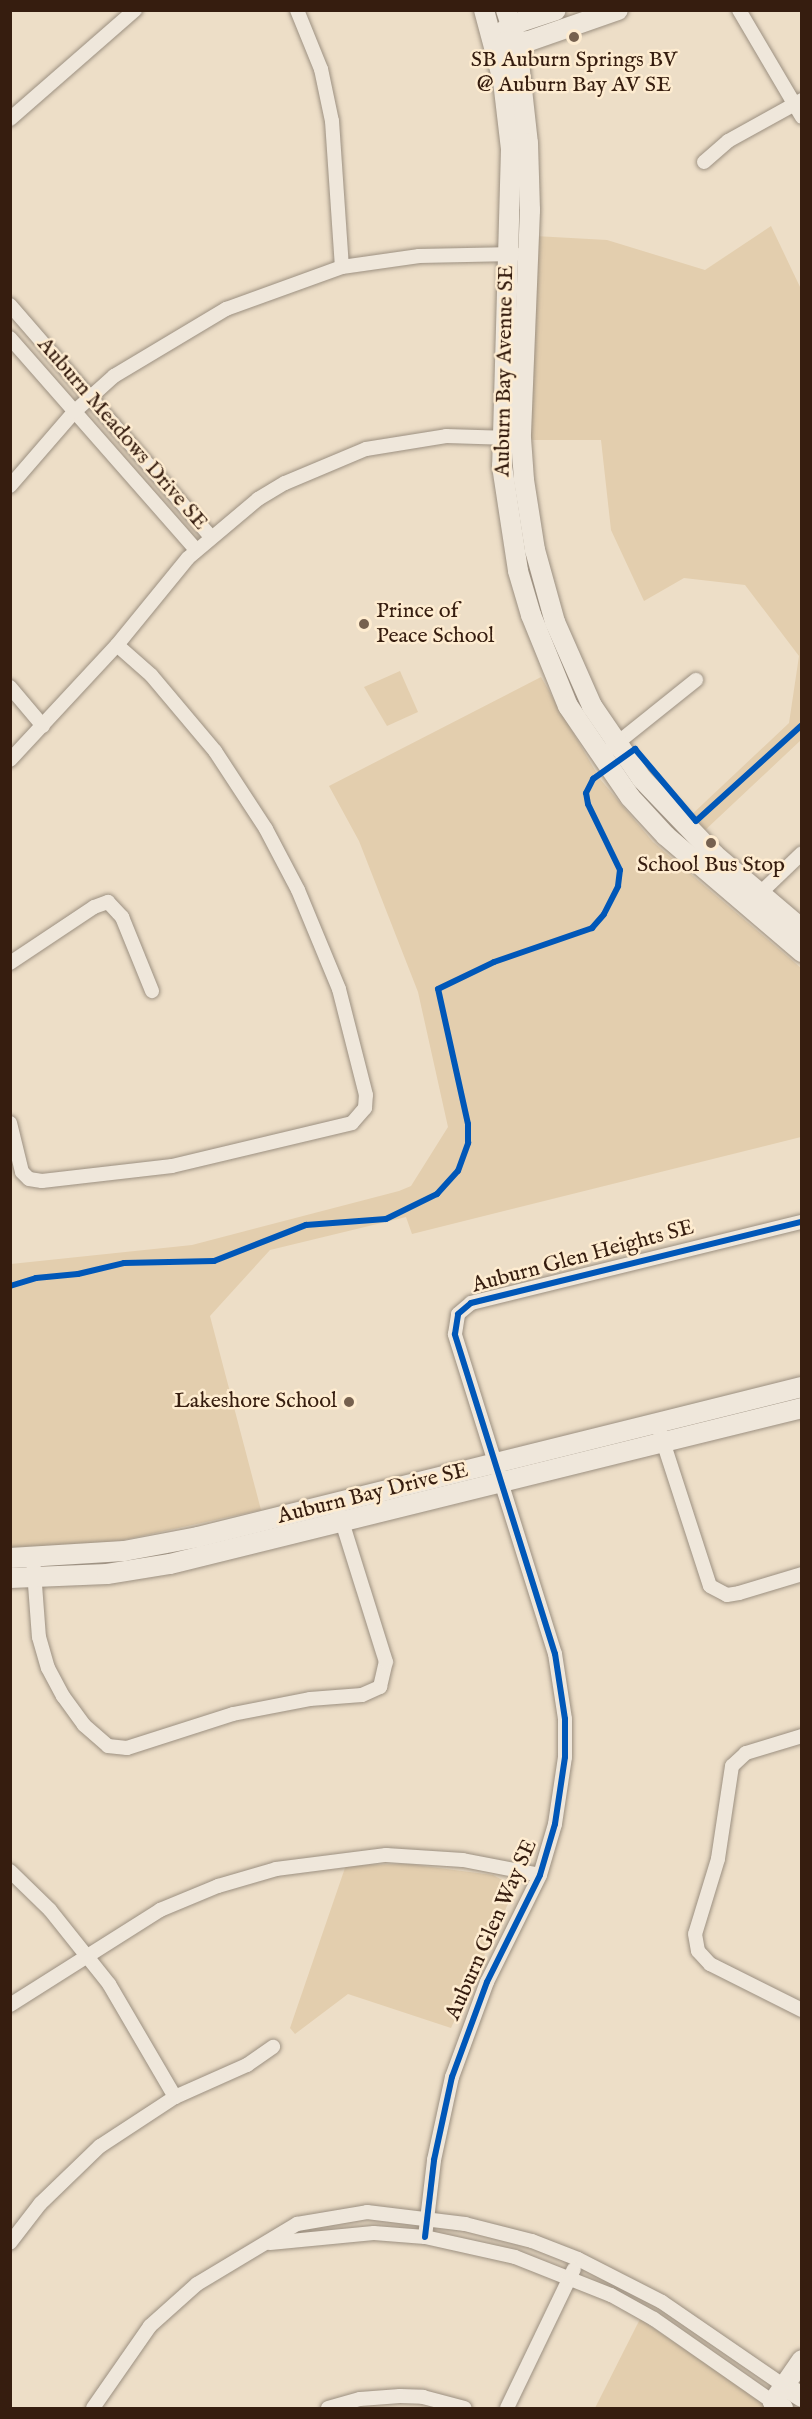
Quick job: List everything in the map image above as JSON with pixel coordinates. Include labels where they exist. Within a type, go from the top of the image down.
[{"type":"street","points":[[10,119],[135,10]]},
{"type":"street","points":[[297,10],[321,69],[332,121],[342,267]]},
{"type":"street","name":"Auburn Bay Avenue SE","points":[[484,10],[494,40],[511,149],[500,438],[504,495],[518,571],[531,615],[568,706],[600,757],[666,836],[754,899],[801,929]]},
{"type":"street","points":[[494,40],[511,26],[556,10]]},
{"type":"street","points":[[511,26],[618,10]]},
{"type":"street","points":[[704,162],[728,141],[799,107],[739,10]]},
{"type":"street","name":"Auburn Bay Avenue SE","points":[[511,26],[528,143],[521,438],[529,523],[543,581],[573,667],[616,744],[677,818],[801,952]]},
{"type":"street","points":[[10,486],[74,412],[91,397],[146,354],[226,309],[342,267],[419,256],[527,254]]},
{"type":"street","name":"Auburn Meadows Drive SE","points":[[10,305],[210,536]]},
{"type":"street","name":"Auburn Meadows Drive SE","points":[[10,338],[196,550]]},
{"type":"street","points":[[10,760],[117,645],[196,550],[233,516],[285,483],[366,449],[435,437],[521,438]]},
{"type":"street","points":[[10,1123],[23,1174],[42,1182],[172,1166],[352,1123],[365,1108],[366,1095],[339,989],[298,890],[266,829],[215,751],[151,675],[117,645]]},
{"type":"street","points":[[600,757],[696,680]]},
{"type":"street","points":[[10,687],[43,726]]},
{"type":"street","points":[[754,899],[801,853]]},
{"type":"street","points":[[10,963],[94,906],[108,902],[122,917],[152,992]]},
{"type":"street","name":"Auburn Glen Heights SE","points":[[496,1463],[454,1325],[464,1307],[633,1261],[801,1222]]},
{"type":"street","name":"Auburn Bay Drive SE","points":[[10,1558],[33,1558],[158,1546],[801,1387]]},
{"type":"street","name":"Auburn Bay Drive SE","points":[[10,1578],[34,1578],[170,1564],[801,1407]]},
{"type":"street","points":[[657,1424],[710,1586],[727,1595],[801,1574]]},
{"type":"street","name":"Auburn Glen Way SE","points":[[425,2237],[442,2118],[463,2043],[487,1982],[540,1875],[562,1786],[564,1719],[555,1654],[496,1463]]},
{"type":"street","points":[[33,1558],[41,1645],[63,1696],[101,1742],[115,1749],[128,1748],[233,1713],[310,1699],[362,1695],[380,1687],[386,1662],[337,1503]]},
{"type":"street","points":[[801,1736],[746,1753],[732,1766],[718,1859],[695,1934],[698,1951],[710,1964],[801,2010]]},
{"type":"street","points":[[10,2005],[160,1910],[218,1886],[312,1861],[422,1856],[540,1875]]},
{"type":"street","points":[[10,1871],[50,1910],[86,1955],[134,2023],[175,2097]]},
{"type":"street","points":[[11,2241],[53,2190],[100,2146],[175,2097],[237,2070],[273,2047]]},
{"type":"street","points":[[93,2409],[137,2342],[167,2307],[235,2259],[267,2243],[297,2223],[343,2214],[387,2213],[427,2218],[532,2241],[578,2259],[662,2302],[801,2397],[793,2409]]},
{"type":"street","points":[[267,2243],[374,2232],[425,2237],[515,2257],[571,2277],[654,2319],[778,2405],[784,2386],[801,2360]]},
{"type":"street","points":[[507,2409],[578,2259]]},
{"type":"street","points":[[328,2409],[360,2399],[400,2396],[423,2397],[465,2409]]},
{"type":"shaded area","points":[[771,226],[801,289],[801,740],[702,833],[687,819],[789,723],[799,656],[745,585],[684,578],[644,601],[611,530],[601,440],[529,440],[535,236],[607,240],[705,270]]},
{"type":"shaded area","points":[[400,671],[418,712],[387,726],[364,687]]},
{"type":"shaded area","points":[[541,677],[600,779],[653,842],[801,968],[801,1137],[412,1234],[406,1217],[270,1250],[210,1316],[261,1510],[105,1544],[11,1547],[11,1264],[192,1245],[399,1191],[411,1186],[448,1127],[418,992],[359,841],[329,786]]},
{"type":"shaded area","points":[[408,1864],[493,1875],[508,1883],[513,1893],[451,2028],[348,1994],[295,2034],[290,2028],[346,1865]]},
{"type":"shaded area","points":[[640,2319],[771,2408],[595,2408]]},
{"type":"cycle path","points":[[10,1286],[36,1278],[78,1274],[124,1263],[214,1261],[306,1225],[386,1219],[437,1194],[458,1171],[468,1143],[468,1124],[438,989],[494,962],[592,928],[604,914],[618,886],[620,870],[588,804],[586,793],[593,779],[635,749],[696,821],[802,725]]},
{"type":"cycle path","points":[[425,2237],[434,2160],[452,2077],[487,1982],[540,1875],[555,1824],[565,1757],[565,1719],[555,1654],[455,1334],[458,1314],[471,1303],[802,1222]]},
{"type":"place","name":"SB Auburn Springs BV @ Auburn Bay AV SE","points":[[574,37]]},
{"type":"place","name":"Prince of Peace School","points":[[364,624]]},
{"type":"place","name":"School Bus Stop","points":[[711,843]]},
{"type":"place","name":"Lakeshore School","points":[[349,1402]]}]
